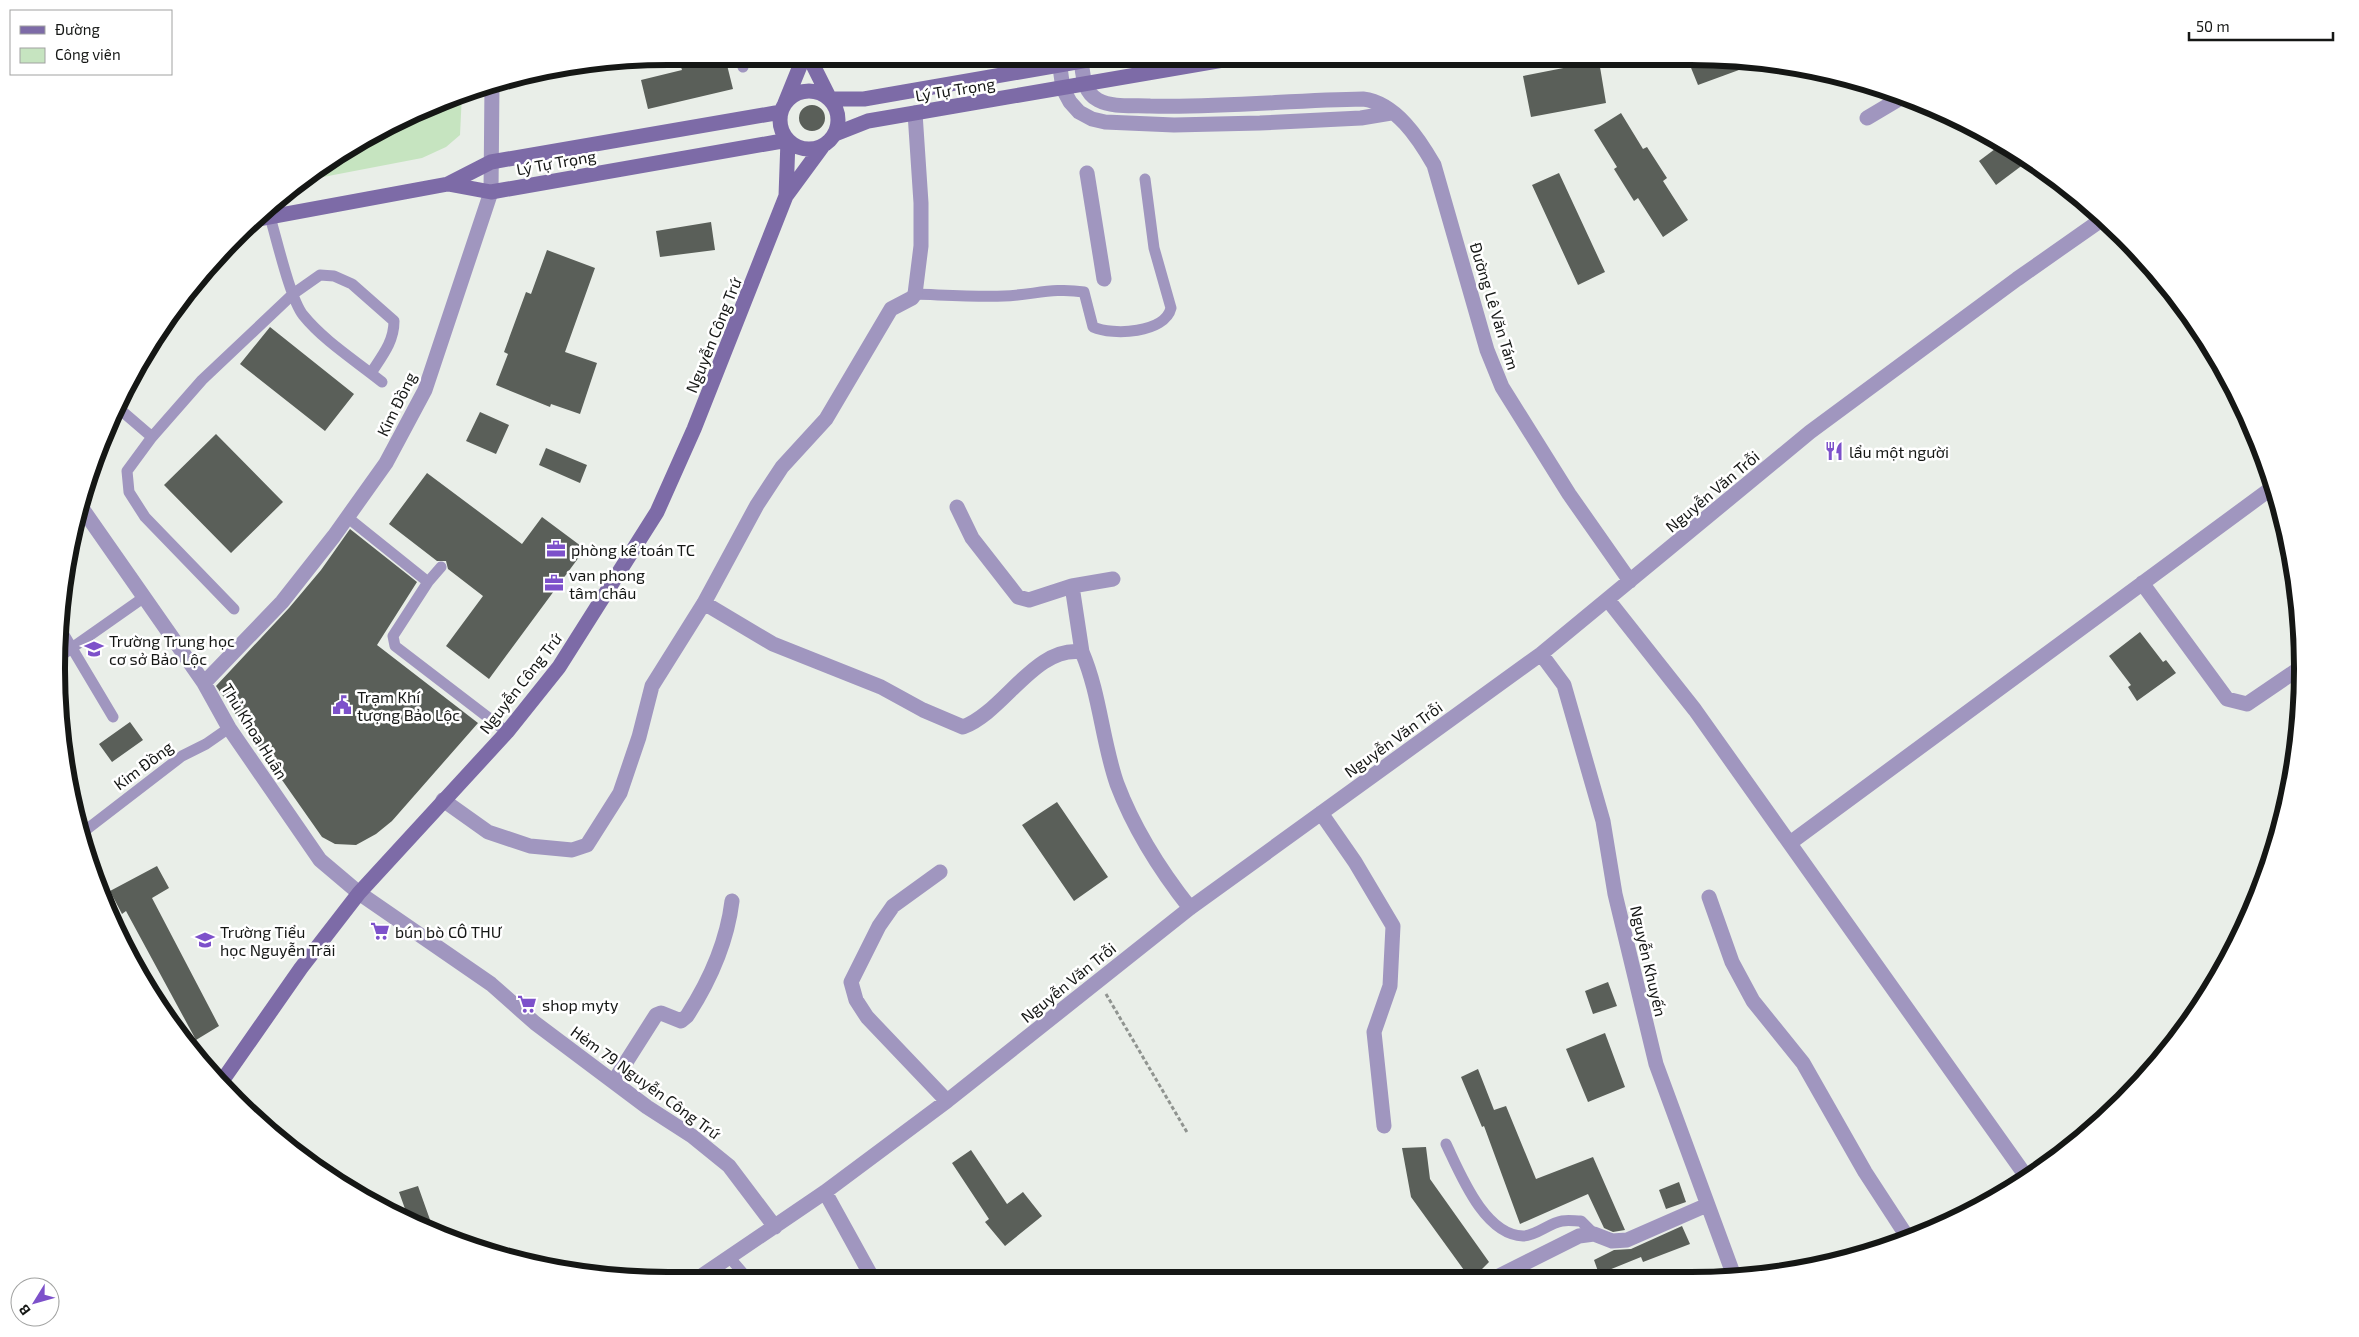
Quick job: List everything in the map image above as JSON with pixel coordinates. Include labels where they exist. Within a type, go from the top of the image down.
[{"type":"street","points":[[800,65],[783,108],[780,122],[788,140],[795,146],[804,149],[822,147],[836,134],[838,116],[813,65]]},
{"type":"street","name":"Lý Tự Trọng","points":[[830,99],[864,99],[1043,65]]},
{"type":"street","points":[[1059,65],[1063,89],[1080,112],[1092,119],[1105,122],[1174,125],[1260,123],[1361,118],[1391,113]]},
{"type":"street","points":[[1084,65],[1085,86]]},
{"type":"street","name":"Lý Tự Trọng","points":[[836,134],[868,121],[1085,86],[1197,65]]},
{"type":"street","name":"Đường Lê Văn Tám","points":[[1085,86],[1090,94],[1097,99],[1111,104],[1171,106],[1372,100],[1405,122],[1415,133],[1434,165],[1487,350],[1502,386],[1569,494],[1630,581]]},
{"type":"street","name":"Kim Đồng","points":[[204,683],[282,602],[347,517],[386,463],[425,390],[491,192],[492,92]]},
{"type":"street","points":[[783,108],[792,96],[802,92],[821,94],[830,99]]},
{"type":"street","points":[[1867,118],[1895,101]]},
{"type":"street","name":"Lý Tự Trọng","points":[[270,217],[448,184],[491,162],[783,108]]},
{"type":"street","points":[[444,800],[488,832],[530,846],[572,850],[587,845],[620,793],[639,737],[652,686],[704,603],[757,505],[782,467],[826,419],[891,309],[912,298],[915,294],[921,246],[922,203],[915,113]]},
{"type":"street","name":"Lý Tự Trọng","points":[[448,184],[491,192],[788,140]]},
{"type":"street","name":"Nguyễn Công Trứ","points":[[786,196],[788,140]]},
{"type":"street","name":"Nguyễn Công Trứ","points":[[225,1077],[301,968],[359,893],[507,732],[559,667],[657,512],[694,429],[786,196],[822,147]]},
{"type":"street","points":[[1087,173],[1104,278]]},
{"type":"street","name":"Nguyễn Văn Trỗi","points":[[708,1272],[825,1192],[947,1101],[1190,908],[1541,654],[1810,432],[2017,279],[2097,223]]},
{"type":"street","points":[[1790,844],[2267,491]]},
{"type":"street","points":[[957,507],[972,538],[1018,597],[1029,600],[1072,586],[1113,579]]},
{"type":"street","name":"Thủ Khoa Huân","points":[[86,514],[204,683],[229,728],[320,860],[359,893]]},
{"type":"street","points":[[2142,583],[2227,699],[2247,704],[2294,672]]},
{"type":"street","points":[[1072,586],[1082,652],[1089,668],[1099,718],[1117,783],[1146,843],[1165,876],[1190,908]]},
{"type":"street","points":[[1608,600],[1696,710],[2023,1172]]},
{"type":"street","points":[[704,603],[773,644],[881,687],[923,710],[963,727],[984,714],[1042,664],[1062,652],[1082,652]]},
{"type":"street","name":"Nguyễn Khuyến","points":[[1541,654],[1564,685],[1603,821],[1615,894],[1656,1064],[1732,1271]]},
{"type":"street","points":[[1321,813],[1355,862],[1393,926],[1390,986],[1374,1032],[1384,1126]]},
{"type":"street","points":[[940,872],[893,906],[879,926],[851,982],[856,1000],[867,1017],[947,1101]]},
{"type":"street","name":"Hẻm 79 Nguyễn Công Trứ","points":[[359,893],[491,984],[535,1023],[648,1107],[692,1136],[730,1166],[774,1227]]},
{"type":"street","points":[[1710,897],[1732,962],[1753,1001],[1803,1063],[1865,1172],[1904,1232]]},
{"type":"street","points":[[614,1081],[656,1015],[661,1014],[681,1021],[687,1016],[721,949],[729,924],[732,902]]},
{"type":"street","points":[[825,1192],[869,1272]]},
{"type":"street","points":[[1507,1272],[1579,1236],[1594,1234],[1612,1241],[1627,1240],[1707,1205]]},
{"type":"lane","points":[[915,294],[972,297],[1006,296],[1063,288],[1084,292],[1093,327],[1103,332],[1133,331],[1161,323],[1169,316],[1171,308],[1154,248],[1145,179]]},
{"type":"lane","points":[[270,217],[293,294],[302,314],[328,339],[382,382]]},
{"type":"lane","points":[[234,609],[145,517],[129,492],[127,471],[152,437],[202,380],[293,294],[320,275],[334,276],[352,284],[394,321],[394,332],[390,344],[371,373]]},
{"type":"lane","points":[[123,412],[152,437]]},
{"type":"lane","points":[[347,517],[428,582]]},
{"type":"lane","points":[[441,566],[428,582],[393,636],[393,642],[395,646],[507,732]]},
{"type":"lane","points":[[65,652],[143,598]]},
{"type":"lane","points":[[66,636],[113,717]]},
{"type":"lane","name":"Kim Đồng","points":[[87,829],[182,756],[206,744],[229,728]]},
{"type":"lane","points":[[1446,1144],[1466,1188],[1490,1219],[1507,1232],[1524,1236],[1562,1221],[1581,1221],[1594,1234]]},
{"type":"lane","points":[[730,1258],[742,1272]]},
{"type":"path","points":[[1098,980],[1188,1134]]},
{"type":"green space","points":[[462,102],[460,135],[446,147],[422,158],[318,178],[367,146],[402,127]]},
{"type":"building","points":[[680,65],[727,65],[733,89],[648,109],[641,80],[682,70]]},
{"type":"building","points":[[1579,65],[1600,65],[1606,103],[1531,117],[1523,76]]},
{"type":"building","points":[[1690,65],[1745,68],[1698,85]]},
{"type":"building","points":[[812,105],[821,109],[825,118],[821,127],[812,131],[803,127],[799,118],[803,109]]},
{"type":"building","points":[[1621,113],[1643,149],[1647,147],[1667,178],[1663,181],[1688,220],[1663,237],[1638,198],[1634,201],[1614,169],[1617,167],[1594,130]]},
{"type":"building","points":[[1996,148],[2023,165],[1996,185],[1979,161]]},
{"type":"building","points":[[1559,173],[1605,272],[1578,285],[1532,185]]},
{"type":"building","points":[[711,222],[715,250],[660,257],[656,231]]},
{"type":"building","points":[[547,250],[595,268],[565,352],[597,363],[580,414],[551,404],[550,407],[496,385],[508,354],[504,352],[526,292],[531,294]]},
{"type":"building","points":[[270,327],[354,394],[325,431],[240,364]]},
{"type":"building","points":[[480,412],[509,425],[496,454],[466,441]]},
{"type":"building","points":[[216,434],[283,502],[231,553],[164,485]]},
{"type":"building","points":[[546,448],[587,465],[580,483],[539,465]]},
{"type":"building","points":[[427,473],[522,544],[542,517],[585,549],[489,679],[446,646],[483,596],[448,569],[446,561],[437,561],[389,524]]},
{"type":"building","name":"Trạm Khí tượng Bảo Lộc","points":[[350,529],[417,582],[377,645],[478,723],[392,821],[376,834],[356,845],[335,844],[322,837],[216,686],[289,608],[321,570]]},
{"type":"building","points":[[2140,632],[2163,662],[2166,660],[2176,673],[2137,701],[2128,687],[2131,685],[2109,656]]},
{"type":"building","points":[[130,722],[143,740],[112,762],[99,744]]},
{"type":"building","points":[[1057,802],[1108,877],[1074,901],[1022,825]]},
{"type":"building","points":[[157,866],[169,888],[152,898],[219,1026],[196,1040],[126,911],[122,914],[110,891]]},
{"type":"building","points":[[1608,982],[1617,1006],[1593,1014],[1585,991]]},
{"type":"building","points":[[1605,1033],[1625,1087],[1588,1102],[1566,1049]]},
{"type":"building","points":[[1478,1069],[1494,1110],[1506,1106],[1536,1179],[1593,1157],[1625,1230],[1613,1232],[1604,1228],[1588,1194],[1520,1224],[1484,1126],[1482,1127],[1461,1077]]},
{"type":"building","points":[[1426,1147],[1430,1179],[1489,1262],[1479,1272],[1465,1272],[1411,1197],[1402,1148]]},
{"type":"building","points":[[971,1150],[1007,1204],[1023,1192],[1042,1216],[1005,1246],[985,1222],[989,1219],[952,1163]]},
{"type":"building","points":[[1679,1182],[1686,1202],[1666,1209],[1659,1190]]},
{"type":"building","points":[[418,1186],[431,1223],[406,1212],[399,1192]]},
{"type":"building","points":[[1682,1226],[1690,1244],[1643,1262],[1641,1257],[1604,1272],[1598,1272],[1594,1260],[1614,1250],[1631,1249]]},
{"type":"place","name":"lẩu một người","points":[[1834,451]]},
{"type":"place","name":"phòng kế toán TC","points":[[556,549]]},
{"type":"place","name":"van phong tâm châu","points":[[554,583]]},
{"type":"place","name":"Trường Trung học cơ sở Bảo Lộc","points":[[94,649]]},
{"type":"place","name":"Trạm Khí tượng Bảo Lộc","points":[[342,705]]},
{"type":"place","name":"bún bò CÔ THƯ","points":[[380,931]]},
{"type":"place","name":"Trường Tiểu học Nguyễn Trãi","points":[[205,940]]},
{"type":"place","name":"shop myty","points":[[527,1004]]}]
